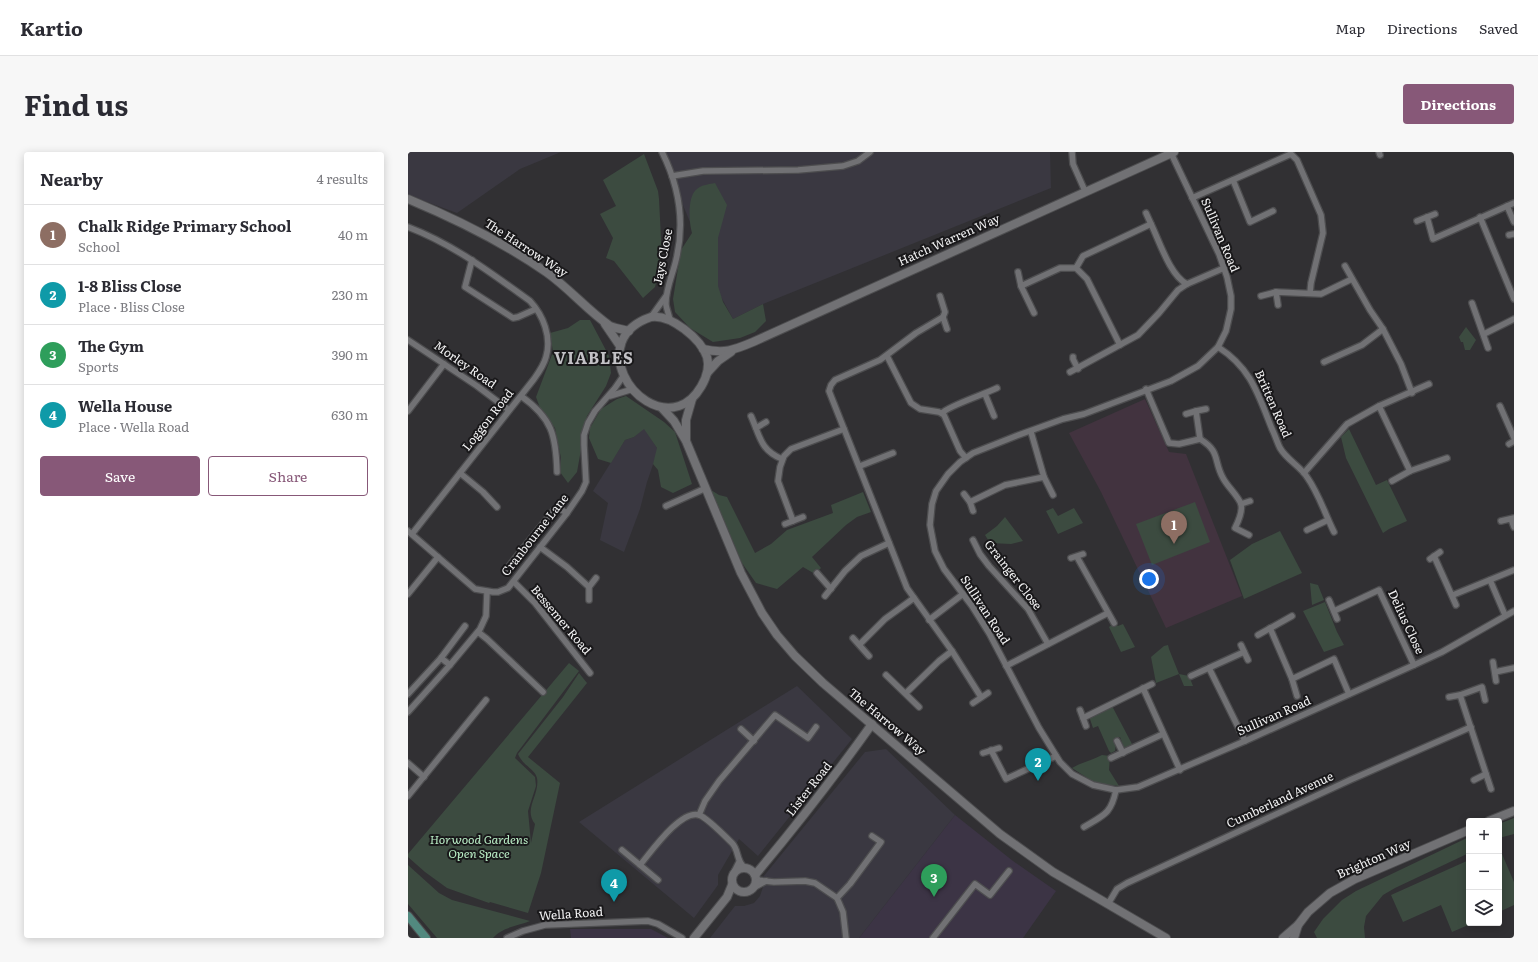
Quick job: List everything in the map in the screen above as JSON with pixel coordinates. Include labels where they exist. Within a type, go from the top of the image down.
[{"type":"main road","points":[[408,916],[426,938]]},
{"type":"street","name":"Jays Close","points":[[662,152],[672,176],[679,209],[680,231],[676,261],[667,294],[666,305],[670,320]]},
{"type":"street","points":[[672,176],[703,171],[798,170],[843,166],[858,161],[870,152]]},
{"type":"street","points":[[1072,152],[1074,164],[1085,192]]},
{"type":"street","name":"Hatch Warren Way","points":[[706,374],[718,361],[734,350],[1172,153]]},
{"type":"street","name":"Sullivan Road","points":[[1172,153],[1224,268],[1231,296],[1231,309],[1226,331],[1218,347],[1202,363],[1171,381],[1146,389],[1084,414],[1063,419],[1031,432],[983,448],[954,466],[938,487],[932,504],[930,524],[934,551],[944,569],[989,633],[1056,756],[1065,768],[1081,780],[1092,785],[1116,790],[1138,787],[1180,770],[1442,652],[1514,611]]},
{"type":"street","points":[[1192,198],[1293,153],[1321,214],[1323,233],[1310,293]]},
{"type":"street","points":[[1233,180],[1250,222],[1273,211]]},
{"type":"street","name":"The Harrow Way","points":[[408,199],[478,230],[512,250],[557,281],[602,320],[616,328],[629,330]]},
{"type":"street","points":[[1427,217],[1433,239],[1514,203]]},
{"type":"street","points":[[1507,206],[1514,222]]},
{"type":"street","points":[[1146,213],[1174,274],[1187,284]]},
{"type":"street","points":[[1417,221],[1435,214]]},
{"type":"street","points":[[1480,217],[1514,299]]},
{"type":"street","points":[[1076,268],[1083,256],[1151,224]]},
{"type":"street","name":"Loggon Road","points":[[408,226],[456,250],[530,301],[544,322],[548,343],[547,356],[542,367],[460,473],[410,533]]},
{"type":"street","points":[[472,260],[465,287],[513,318],[536,309]]},
{"type":"street","points":[[1345,266],[1370,310],[1383,329],[1401,364],[1412,393]]},
{"type":"street","points":[[1022,286],[1060,268],[1076,268],[1087,279],[1120,345]]},
{"type":"street","points":[[1070,372],[1138,335],[1148,326],[1178,290],[1187,284],[1224,268]]},
{"type":"street","points":[[1018,272],[1022,286],[1034,313]]},
{"type":"street","points":[[1261,296],[1276,292],[1321,294],[1352,279]]},
{"type":"street","points":[[1276,292],[1278,305]]},
{"type":"street","name":"Jays Close","points":[[651,317],[661,305],[667,294]]},
{"type":"street","points":[[940,296],[945,312],[943,317],[947,329]]},
{"type":"street","points":[[1472,303],[1488,348]]},
{"type":"street","points":[[651,317],[662,317],[670,320],[686,331],[703,348],[708,359],[706,374],[700,389],[686,404],[678,407],[662,408],[649,402],[632,389],[620,364],[620,346],[629,330],[651,317]]},
{"type":"street","points":[[943,317],[916,333],[888,356],[835,380],[830,391],[908,588],[952,651],[981,697]]},
{"type":"street","points":[[1484,334],[1514,319]]},
{"type":"street","name":"The Harrow Way","points":[[602,320],[620,346]]},
{"type":"street","points":[[1324,362],[1362,345],[1383,329]]},
{"type":"street","name":"Morley Road","points":[[408,340],[509,410]]},
{"type":"street","name":"Britten Road","points":[[1218,347],[1232,356],[1246,370],[1259,396],[1281,449],[1287,458],[1304,473],[1318,495],[1334,532]]},
{"type":"street","name":"Hatch Warren Way","points":[[703,348],[717,352],[734,350]]},
{"type":"street","points":[[888,356],[911,403],[920,409],[942,414],[946,418],[960,451],[966,458]]},
{"type":"street","points":[[1073,357],[1078,369]]},
{"type":"street","points":[[408,410],[444,364]]},
{"type":"street","name":"Cranbourne Lane","points":[[487,592],[498,592],[508,588],[514,582],[579,496],[586,482],[584,435],[588,423],[595,411],[624,375]]},
{"type":"street","points":[[1304,473],[1348,424],[1379,406],[1412,393],[1429,384]]},
{"type":"street","points":[[942,414],[951,408],[997,388]]},
{"type":"street","points":[[606,398],[616,393],[632,389]]},
{"type":"street","points":[[1146,389],[1169,443],[1179,444],[1200,439],[1209,445],[1216,455],[1222,477],[1241,504],[1240,517],[1235,528],[1249,535]]},
{"type":"street","points":[[985,394],[994,416]]},
{"type":"street","points":[[520,396],[535,407],[548,423],[557,449],[557,472]]},
{"type":"street","name":"The Harrow Way","points":[[686,441],[686,420],[692,399]]},
{"type":"street","points":[[1379,406],[1410,471]]},
{"type":"street","points":[[1500,406],[1512,441]]},
{"type":"street","name":"The Harrow Way","points":[[662,408],[674,421],[686,441],[741,573],[768,622],[787,648],[808,669],[970,809],[1019,849],[1053,872],[1166,938]]},
{"type":"street","points":[[1186,414],[1206,409]]},
{"type":"street","points":[[1196,411],[1200,439]]},
{"type":"street","points":[[751,416],[761,443],[773,455],[782,459]]},
{"type":"street","points":[[756,428],[766,422]]},
{"type":"street","points":[[793,521],[778,481],[782,459],[791,449],[844,429]]},
{"type":"street","points":[[1031,432],[1044,477],[1053,495]]},
{"type":"street","points":[[860,466],[894,453]]},
{"type":"street","points":[[1392,481],[1410,471],[1447,458]]},
{"type":"street","points":[[460,473],[484,492],[497,507]]},
{"type":"street","points":[[970,502],[1005,485],[1044,477]]},
{"type":"street","points":[[666,506],[706,488]]},
{"type":"street","points":[[964,494],[970,502],[973,511]]},
{"type":"street","points":[[1241,504],[1250,501]]},
{"type":"street","points":[[506,570],[554,510],[560,509],[567,513]]},
{"type":"street","points":[[785,524],[803,517]]},
{"type":"street","points":[[1501,521],[1512,518],[1514,527]]},
{"type":"street","points":[[1307,530],[1328,520]]},
{"type":"street","points":[[408,712],[478,632],[486,616],[487,592],[475,590],[471,587],[410,533]]},
{"type":"street","name":"Grainger Close","points":[[973,540],[980,554],[989,566],[1028,609],[1048,644]]},
{"type":"street","points":[[825,596],[845,571],[861,556],[889,543]]},
{"type":"street","points":[[540,547],[567,567],[589,587]]},
{"type":"street","points":[[1440,552],[1432,558],[1453,595],[1456,605]]},
{"type":"street","points":[[1077,556],[1114,623]]},
{"type":"street","points":[[408,594],[438,557]]},
{"type":"street","points":[[1453,595],[1514,570]]},
{"type":"street","points":[[817,573],[831,589]]},
{"type":"street","points":[[589,600],[589,587],[596,578]]},
{"type":"street","points":[[1490,580],[1505,615]]},
{"type":"street","name":"Bessemer Road","points":[[514,582],[535,603],[590,673]]},
{"type":"street","name":"Delius Close","points":[[1334,611],[1379,590],[1414,665]]},
{"type":"street","points":[[929,620],[963,594]]},
{"type":"street","points":[[860,644],[885,619],[914,598]]},
{"type":"street","points":[[1329,600],[1337,619]]},
{"type":"street","points":[[1006,666],[1108,613]]},
{"type":"street","points":[[1258,635],[1292,616]]},
{"type":"street","points":[[408,694],[441,658],[465,626]]},
{"type":"street","points":[[1270,628],[1292,679],[1297,696]]},
{"type":"street","points":[[478,632],[544,692]]},
{"type":"street","points":[[853,638],[870,656]]},
{"type":"street","points":[[1240,645],[1248,660]]},
{"type":"street","points":[[906,694],[939,661],[952,651]]},
{"type":"street","points":[[1190,676],[1244,652]]},
{"type":"street","points":[[1330,653],[1349,694]]},
{"type":"street","points":[[441,658],[450,665]]},
{"type":"street","points":[[1292,679],[1334,659]]},
{"type":"street","points":[[1493,662],[1496,681]]},
{"type":"street","points":[[1209,668],[1245,741]]},
{"type":"street","points":[[1495,672],[1514,668]]},
{"type":"street","points":[[886,675],[919,707]]},
{"type":"street","points":[[1083,718],[1152,684]]},
{"type":"street","points":[[1449,697],[1460,695],[1482,687],[1485,700]]},
{"type":"street","points":[[1143,688],[1180,770]]},
{"type":"street","points":[[973,703],[988,693]]},
{"type":"street","points":[[1460,695],[1491,789]]},
{"type":"street","points":[[408,796],[486,700]]},
{"type":"street","points":[[1080,710],[1086,726]]},
{"type":"street","points":[[699,815],[705,801],[719,781],[775,715],[808,738],[816,727]]},
{"type":"street","name":"Lister Road","points":[[749,871],[763,866],[830,783],[872,724]]},
{"type":"street","name":"Cumberland Avenue","points":[[1108,904],[1117,889],[1126,883],[1356,777],[1471,727]]},
{"type":"street","points":[[740,729],[754,741]]},
{"type":"street","points":[[1111,758],[1163,734]]},
{"type":"street","points":[[1117,741],[1123,753]]},
{"type":"street","points":[[983,753],[999,748]]},
{"type":"street","points":[[991,750],[1006,779],[1056,756]]},
{"type":"street","points":[[408,763],[424,777]]},
{"type":"street","points":[[1474,780],[1486,774]]},
{"type":"street","points":[[1084,827],[1109,811],[1116,790]]},
{"type":"street","points":[[1496,818],[1514,810]]},
{"type":"street","points":[[640,865],[680,820],[691,814],[699,815],[733,844],[749,871],[753,888]]},
{"type":"street","name":"Brighton Way","points":[[1283,938],[1298,925],[1315,905],[1340,887],[1466,831]]},
{"type":"street","points":[[837,898],[850,884],[881,842],[872,836]]},
{"type":"street","points":[[622,850],[658,880]]},
{"type":"street","points":[[694,938],[727,897],[732,885],[732,877],[735,870],[749,871],[766,881]]},
{"type":"street","points":[[933,938],[975,884],[990,896],[1009,871]]},
{"type":"street","points":[[727,897],[741,892],[747,892],[766,881],[805,881],[815,884],[837,898],[844,912],[846,938]]},
{"type":"street","points":[[732,885],[741,892]]},
{"type":"street","name":"Wella Road","points":[[507,938],[523,931],[545,926],[648,921],[658,924],[682,938]]},
{"type":"street","name":"Brighton Way","points":[[1294,938],[1298,925]]},
{"type":"shaded area","points":[[408,152],[561,152],[520,169],[457,213],[408,195]]},
{"type":"shaded area","points":[[661,152],[1050,152],[1051,188],[763,304],[733,319],[721,297]]},
{"type":"shaded area","points":[[1145,399],[1169,452],[1186,454],[1242,596],[1166,628],[1101,492],[1069,433]]},
{"type":"shaded area","points":[[644,428],[657,448],[657,453],[640,509],[624,552],[600,540],[608,503],[593,491],[625,440],[634,437]]},
{"type":"shaded area","points":[[797,686],[852,739],[758,856],[739,839],[718,875],[718,885],[694,918],[579,822]]},
{"type":"shaded area","points":[[886,749],[955,815],[859,938],[710,938],[735,906],[744,906],[754,903],[760,896],[763,887],[763,877],[865,752]]},
{"type":"shaded area","points":[[955,815],[1013,861],[1056,891],[1023,938],[859,938]]},
{"type":"shaded area","points":[[570,929],[651,929],[668,938],[571,938]]},
{"type":"green space","points":[[644,154],[658,191],[662,258],[655,287],[643,298],[614,261],[606,258],[613,238],[600,214],[616,206],[603,180]]},
{"type":"green space","points":[[715,183],[727,205],[718,238],[718,286],[723,302],[733,319],[763,304],[766,321],[755,332],[740,338],[713,342],[690,328],[675,312],[673,299],[681,250],[692,233],[690,223],[690,203],[692,197],[694,192],[699,188]]},
{"type":"green space","points":[[580,320],[590,320],[609,356],[611,373],[606,386],[587,416],[577,472],[568,483],[560,472],[561,458],[555,428],[540,408],[536,397],[553,352],[550,333],[568,328]]},
{"type":"green space","points":[[1466,327],[1476,340],[1470,350],[1465,350],[1463,342],[1461,342],[1459,337]]},
{"type":"green space","points":[[626,396],[664,422],[675,432],[692,484],[673,493],[661,487],[658,470],[653,464],[657,448],[644,429],[634,437],[625,440],[611,463],[598,459],[589,438],[590,428],[601,409],[617,399]]},
{"type":"green space","points":[[1349,429],[1376,485],[1387,480],[1407,521],[1383,533],[1346,458],[1341,437]]},
{"type":"green space","points":[[711,490],[719,495],[727,497],[755,553],[771,544],[787,530],[833,513],[831,505],[863,492],[871,512],[857,517],[846,525],[812,557],[821,568],[815,574],[803,567],[777,589],[756,583],[742,563]]},
{"type":"green space","points":[[1195,502],[1210,542],[1152,565],[1136,524]]},
{"type":"green space","points":[[1053,508],[1058,516],[1074,508],[1083,523],[1058,534],[1046,511]]},
{"type":"green space","points":[[1005,517],[1023,541],[1011,544],[990,543],[985,535],[997,526]]},
{"type":"green space","points":[[1280,531],[1302,573],[1244,599],[1230,560],[1252,544]]},
{"type":"green space","points":[[1310,583],[1318,585],[1324,600],[1312,605]]},
{"type":"green space","points":[[1325,602],[1344,645],[1324,652],[1303,611]]},
{"type":"green space","points":[[1114,623],[1118,626],[1123,624],[1135,647],[1121,652],[1109,627]]},
{"type":"green space","points":[[1168,645],[1179,674],[1156,683],[1151,657],[1164,646]]},
{"type":"green space","name":"Horwood Gardens Open Space","points":[[569,663],[579,671],[517,753],[515,758],[535,777],[536,786],[528,811],[531,843],[535,824],[532,818],[531,807],[536,790],[537,778],[534,772],[523,762],[518,754],[563,697],[579,673],[587,683],[528,757],[560,783],[541,873],[528,913],[490,902],[489,903],[447,888],[425,872],[408,857],[408,854]]},
{"type":"green space","points":[[1179,674],[1189,676],[1193,686],[1184,686]]},
{"type":"green space","points":[[1112,706],[1132,744],[1124,748],[1120,737],[1114,739],[1116,744],[1115,751],[1111,753],[1098,726],[1093,728],[1090,719],[1091,715]]},
{"type":"green space","points":[[1102,755],[1110,756],[1109,770],[1119,786],[1095,783],[1072,768]]},
{"type":"green space","points":[[1514,818],[1514,834],[1502,837],[1502,823]]},
{"type":"green space","points":[[1466,838],[1466,854],[1383,895],[1366,916],[1364,927],[1365,938],[1317,938],[1314,932],[1323,919],[1342,900],[1356,891]]},
{"type":"green space","points":[[1502,854],[1514,882],[1514,905],[1502,911]]},
{"type":"green space","points":[[1466,861],[1466,926],[1452,932],[1441,905],[1403,922],[1391,895]]},
{"type":"green space","points":[[408,865],[439,893],[452,900],[530,921],[505,929],[493,938],[437,938],[408,904]]},
{"type":"place","name":"Chalk Ridge Primary School","points":[[1174,544]]},
{"type":"place","name":"1-8 Bliss Close","points":[[1038,781]]},
{"type":"place","name":"The Gym","points":[[934,897]]},
{"type":"place","name":"Wella House","points":[[614,902]]},
{"type":"district","name":"VIABLES","points":[[594,358]]}]
